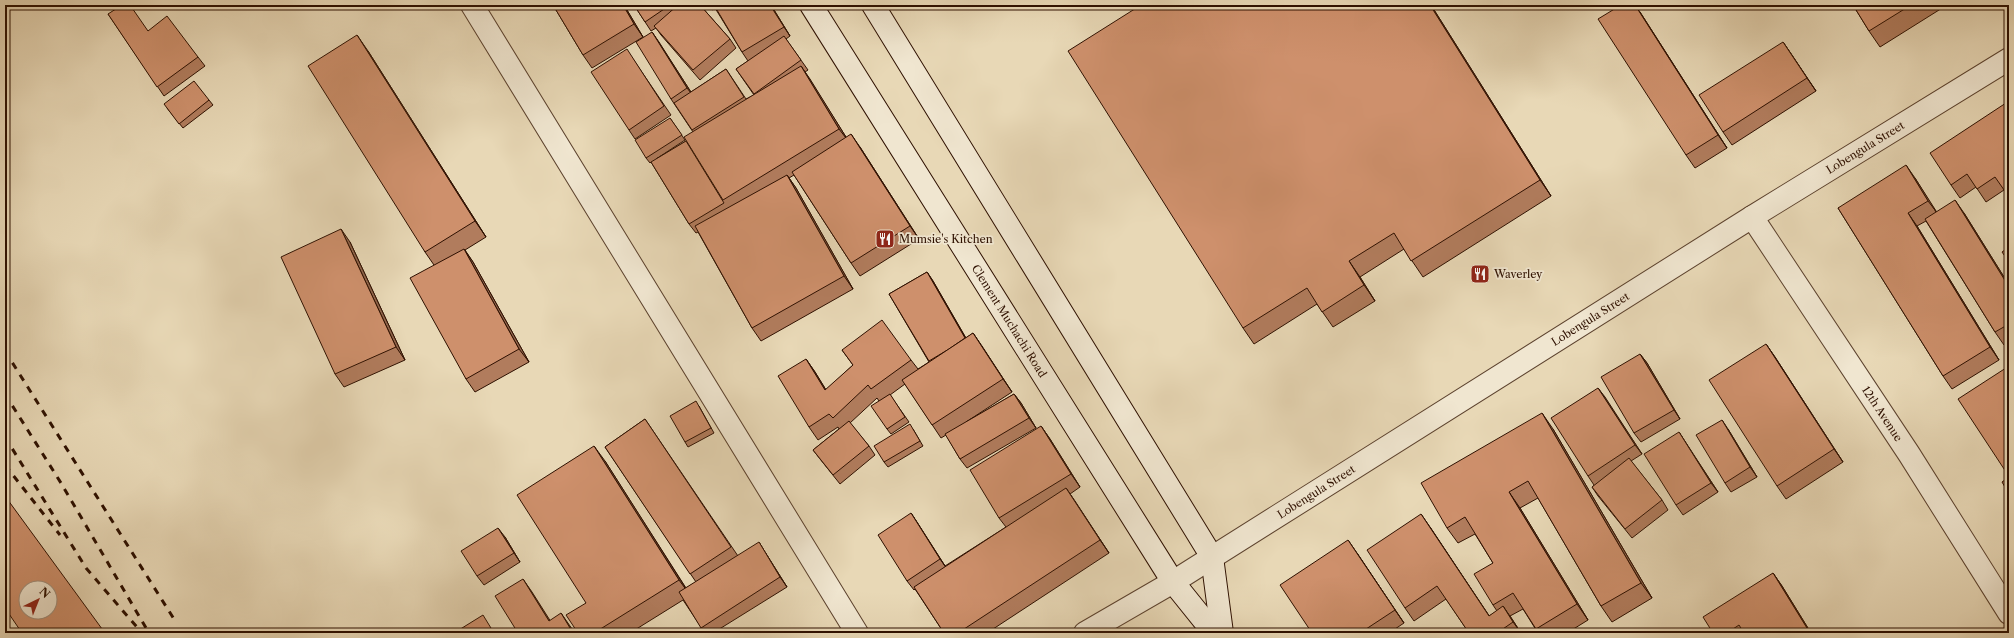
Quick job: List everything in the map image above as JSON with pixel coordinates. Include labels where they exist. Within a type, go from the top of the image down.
[{"type":"street","points":[[472,5],[858,633]]},
{"type":"street","name":"Clement Muchachi Road","points":[[811,5],[1173,582],[1214,633]]},
{"type":"street","points":[[873,5],[1212,557],[1222,633]]},
{"type":"street","name":"Lobengula Street","points":[[1085,633],[1173,582],[1752,217],[2009,59]]},
{"type":"street","name":"12th Avenue","points":[[1752,217],[1909,454],[2009,613]]},
{"type":"building","points":[[122,5],[130,5],[148,31],[167,16],[198,57],[157,87],[108,14]]},
{"type":"building","points":[[553,5],[623,5],[634,24],[583,55]]},
{"type":"building","points":[[634,5],[670,5],[645,22]]},
{"type":"building","points":[[678,5],[700,5],[730,39],[693,70],[654,26]]},
{"type":"building","points":[[714,5],[770,5],[784,27],[742,52]]},
{"type":"building","points":[[1141,5],[1430,5],[1540,180],[1411,261],[1394,233],[1349,261],[1364,285],[1322,312],[1307,288],[1243,328],[1068,51]]},
{"type":"building","points":[[1621,5],[1635,5],[1718,135],[1686,155],[1598,19]]},
{"type":"building","points":[[1853,5],[1911,5],[1869,31]]},
{"type":"building","points":[[652,32],[687,88],[671,99],[636,42]]},
{"type":"building","points":[[357,35],[475,221],[425,252],[308,66]]},
{"type":"building","points":[[784,36],[801,60],[754,94],[736,69]]},
{"type":"building","points":[[1783,42],[1807,78],[1723,132],[1699,95]]},
{"type":"building","points":[[627,49],[664,106],[629,130],[591,72]]},
{"type":"building","points":[[801,66],[839,129],[723,200],[684,137]]},
{"type":"building","points":[[726,69],[744,97],[692,130],[674,103]]},
{"type":"building","points":[[194,81],[209,100],[179,124],[164,104]]},
{"type":"building","points":[[2009,101],[2009,197],[1995,177],[1977,189],[1967,174],[1951,185],[1930,153]]},
{"type":"building","points":[[670,118],[682,135],[646,158],[635,140]]},
{"type":"building","points":[[851,134],[910,226],[851,263],[792,172]]},
{"type":"building","points":[[686,141],[724,203],[689,224],[651,162]]},
{"type":"building","points":[[1906,165],[1928,201],[1908,213],[1990,347],[1943,376],[1838,208]]},
{"type":"building","points":[[787,175],[844,276],[752,328],[695,226]]},
{"type":"building","points":[[1955,200],[2009,287],[2009,324],[1995,332],[1925,219]]},
{"type":"building","points":[[341,229],[396,347],[335,374],[281,257]]},
{"type":"building","points":[[2009,247],[2009,262],[2002,252]]},
{"type":"building","points":[[464,249],[519,349],[466,379],[410,278]]},
{"type":"building","points":[[927,272],[965,338],[929,361],[889,294]]},
{"type":"building","points":[[882,320],[911,360],[871,389],[868,385],[833,418],[829,414],[809,427],[778,376],[806,359],[825,390],[853,365],[842,350]]},
{"type":"building","points":[[973,333],[1003,379],[932,425],[902,380]]},
{"type":"building","points":[[1766,344],[1834,449],[1777,486],[1709,380]]},
{"type":"building","points":[[1640,354],[1674,410],[1634,433],[1601,377]]},
{"type":"building","points":[[2009,366],[2009,474],[2008,475],[1958,399]]},
{"type":"building","points":[[1598,388],[1635,445],[1588,476],[1551,418]]},
{"type":"building","points":[[890,394],[905,417],[887,429],[871,406]]},
{"type":"building","points":[[1014,394],[1029,418],[960,459],[945,434]]},
{"type":"building","points":[[696,401],[711,428],[685,442],[670,416]]},
{"type":"building","points":[[1542,413],[1641,583],[1601,606],[1528,481],[1509,492],[1577,604],[1536,629],[1513,593],[1493,605],[1474,574],[1493,563],[1465,517],[1447,528],[1421,483]]},
{"type":"building","points":[[645,419],[731,547],[690,574],[605,447]]},
{"type":"building","points":[[1722,420],[1750,467],[1725,483],[1696,435]]},
{"type":"building","points":[[849,421],[869,446],[833,475],[813,450]]},
{"type":"building","points":[[910,424],[920,441],[884,462],[874,446]]},
{"type":"building","points":[[1041,426],[1071,474],[999,518],[970,470]]},
{"type":"building","points":[[1679,432],[1711,483],[1676,505],[1644,454]]},
{"type":"building","points":[[594,446],[679,580],[594,633],[578,633],[566,615],[586,603],[517,495]]},
{"type":"building","points":[[1629,458],[1662,500],[1625,529],[1592,487]]},
{"type":"building","points":[[2009,477],[2009,494],[2002,482]]},
{"type":"building","points":[[1066,488],[1100,540],[958,633],[944,633],[914,587]]},
{"type":"building","points":[[5,496],[105,633],[22,633],[5,608]]},
{"type":"building","points":[[911,513],[940,559],[907,581],[878,535]]},
{"type":"building","points":[[1421,514],[1489,616],[1503,606],[1513,622],[1497,633],[1469,633],[1437,586],[1405,608],[1367,550]]},
{"type":"building","points":[[498,528],[514,553],[477,576],[461,551]]},
{"type":"building","points":[[1348,540],[1395,610],[1360,633],[1312,633],[1280,585]]},
{"type":"building","points":[[759,542],[780,577],[701,628],[679,592]]},
{"type":"building","points":[[1773,573],[1810,633],[1744,633],[1739,625],[1727,633],[1713,633],[1703,617]]},
{"type":"building","points":[[523,579],[549,621],[561,613],[573,633],[518,633],[495,596]]},
{"type":"building","points":[[483,615],[494,633],[454,633]]},
{"type":"railway","points":[[5,351],[174,619]]},
{"type":"railway","points":[[5,394],[61,483],[149,633]]},
{"type":"railway","points":[[5,437],[86,568],[142,633]]},
{"type":"railway","points":[[5,465],[60,535]]},
{"type":"place","name":"Mumsie's Kitchen","points":[[885,239]]},
{"type":"place","name":"Waverley","points":[[1480,274]]}]
